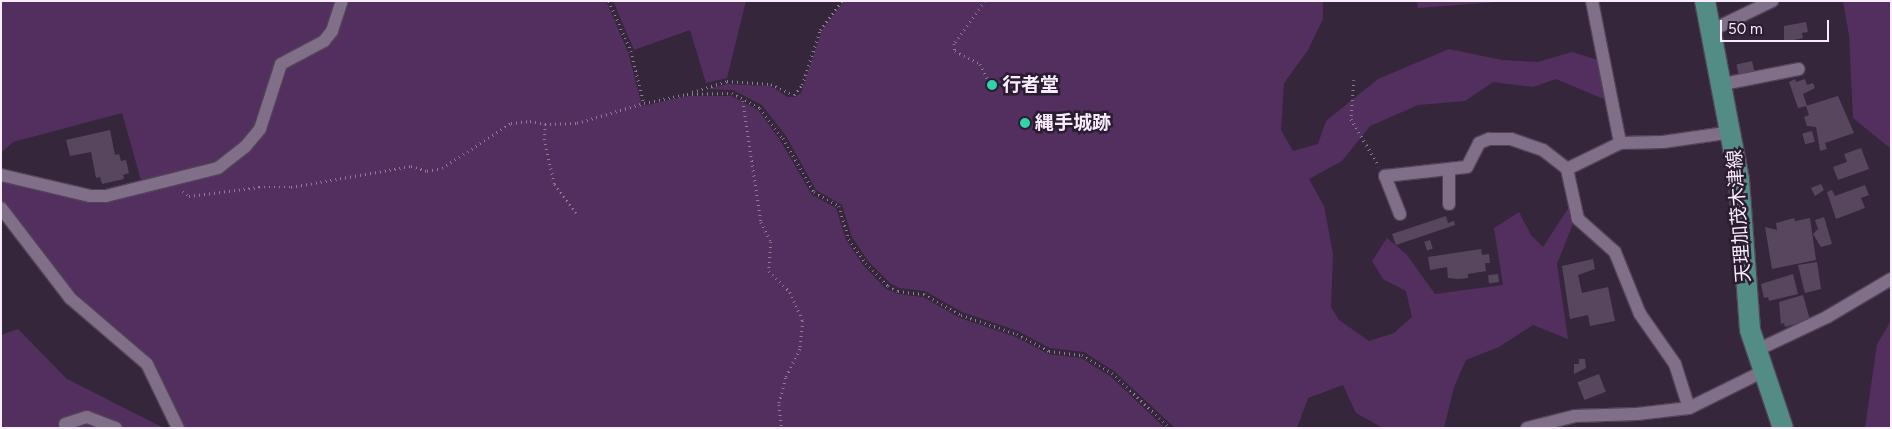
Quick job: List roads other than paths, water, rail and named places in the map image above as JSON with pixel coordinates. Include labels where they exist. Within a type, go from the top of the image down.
[{"type":"main road","name":"天理加茂木津線","points":[[1705,1],[1732,132],[1743,224],[1746,309],[1755,351],[1783,428]]},
{"type":"street","points":[[1,175],[90,196],[123,193],[172,182],[218,168],[253,139],[266,119],[277,70],[289,57],[324,41],[332,31],[342,1]]},
{"type":"street","points":[[1592,1],[1620,142]]},
{"type":"street","points":[[1712,30],[1772,1]]},
{"type":"street","points":[[1723,84],[1799,70]]},
{"type":"street","points":[[1567,169],[1620,142],[1663,142],[1732,132]]},
{"type":"street","points":[[1400,214],[1385,176],[1467,167],[1479,143],[1489,139],[1511,139],[1543,150],[1567,169],[1578,219],[1615,252],[1640,314],[1675,364],[1689,408]]},
{"type":"street","points":[[1449,170],[1450,204]]},
{"type":"street","points":[[1,208],[70,298],[147,364],[178,428]]},
{"type":"street","points":[[1755,351],[1827,317],[1891,279]]},
{"type":"street","points":[[1528,428],[1575,416],[1637,414],[1689,408],[1762,372]]},
{"type":"street","points":[[65,424],[87,417],[116,428]]},
{"type":"place","name":"行者堂","points":[[992,85]]},
{"type":"place","name":"縄手城跡","points":[[1025,123]]}]
